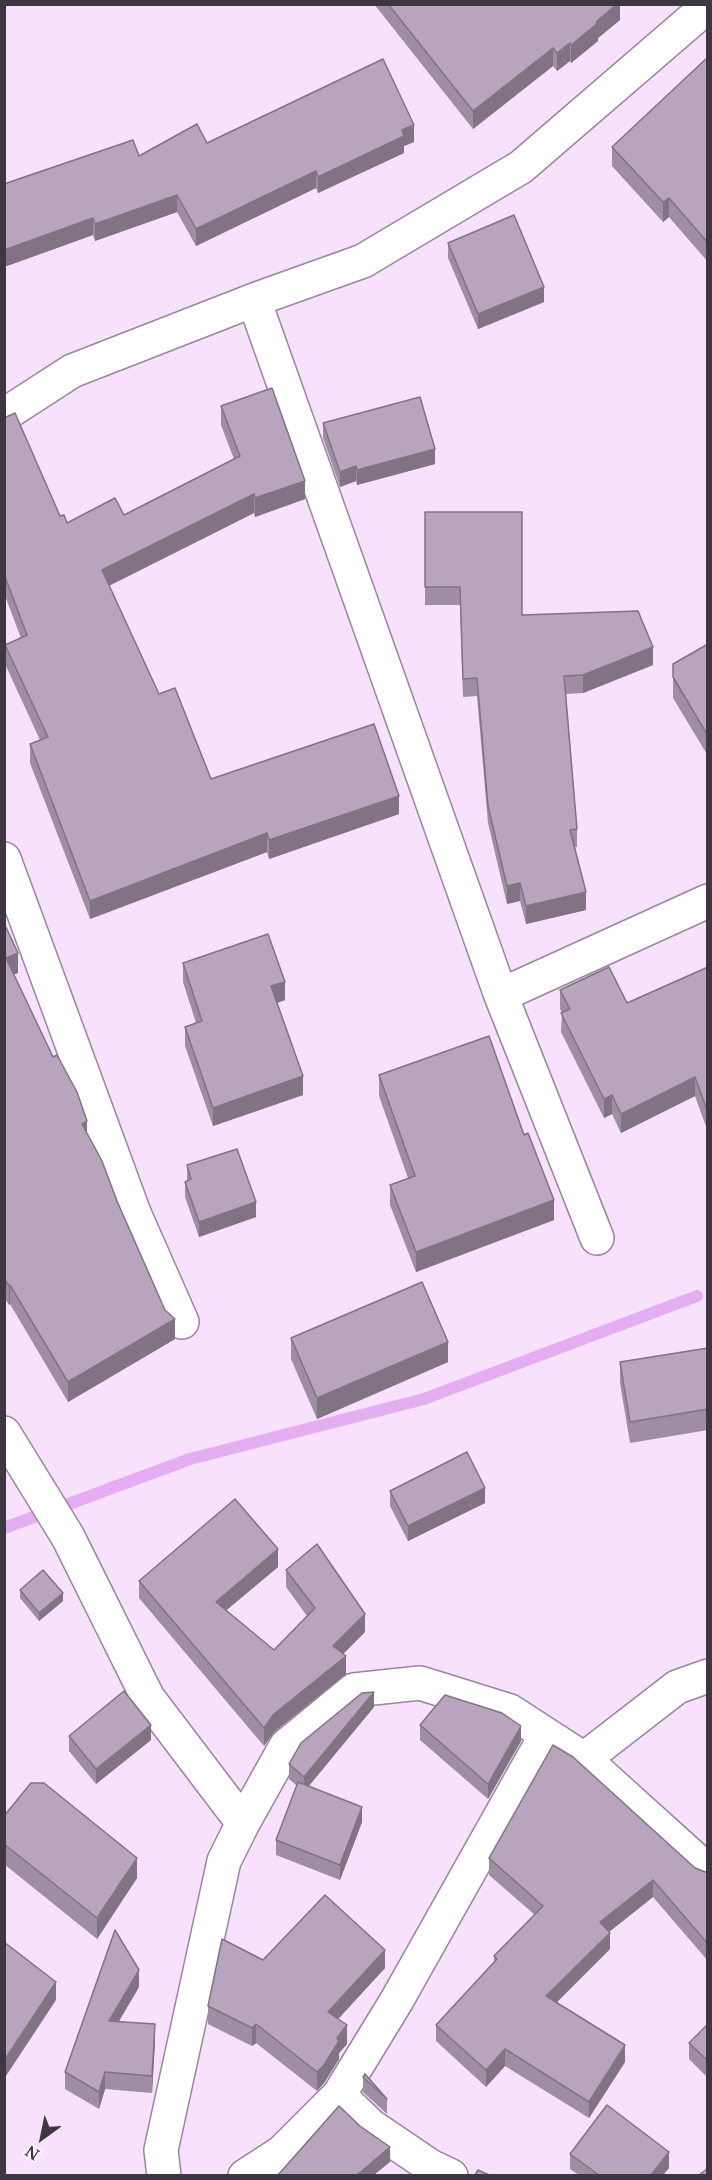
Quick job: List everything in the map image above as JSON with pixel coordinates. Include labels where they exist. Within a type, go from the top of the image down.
[{"type":"street","points":[[4,415],[72,371],[254,300],[363,261],[521,167],[706,11]]},
{"type":"street","points":[[254,300],[500,993],[597,1238]]},
{"type":"street","points":[[4,859],[134,1212],[182,1322]]},
{"type":"street","points":[[500,993],[510,991],[708,902]]},
{"type":"street","points":[[4,1433],[68,1537],[148,1698],[243,1823]]},
{"type":"street","points":[[584,1759],[677,1688],[708,1676]]},
{"type":"street","points":[[164,2175],[161,2150],[224,1861],[286,1746],[354,1690],[420,1683],[510,1711],[584,1759],[708,1871]]},
{"type":"street","points":[[244,2175],[282,2152],[339,2095],[397,2000],[546,1735]]},
{"type":"street","points":[[339,2095],[371,2126],[430,2166],[451,2175]]},
{"type":"building","points":[[388,4],[617,4],[571,45],[570,43],[557,53],[553,48],[473,111]]},
{"type":"building","points":[[708,57],[708,243],[669,198],[663,202],[612,147]]},
{"type":"building","points":[[383,59],[414,125],[402,130],[404,136],[318,177],[316,171],[196,229],[177,195],[95,224],[93,218],[4,250],[4,184],[133,140],[139,156],[197,124],[207,143]]},
{"type":"building","points":[[514,215],[544,287],[478,314],[448,243]]},
{"type":"building","points":[[272,388],[305,481],[255,498],[254,494],[102,570],[159,694],[175,688],[211,779],[374,724],[399,796],[269,840],[267,833],[90,901],[30,744],[48,737],[5,645],[27,635],[4,574],[4,418],[15,413],[60,516],[64,515],[67,523],[115,498],[124,515],[240,456],[221,406]]},
{"type":"building","points":[[420,397],[435,449],[357,470],[356,466],[340,472],[323,423]]},
{"type":"building","points":[[425,512],[522,512],[522,615],[638,611],[653,647],[583,675],[564,676],[577,829],[570,830],[586,892],[526,906],[520,883],[507,886],[488,806],[477,678],[463,679],[460,587],[425,587]]},
{"type":"building","points":[[708,644],[708,736],[673,677],[673,664]]},
{"type":"building","points":[[4,923],[18,953],[6,958],[53,1057],[57,1055],[77,1092],[87,1121],[82,1124],[102,1161],[165,1310],[175,1319],[68,1382],[4,1278]]},
{"type":"building","points":[[268,934],[285,982],[271,986],[303,1076],[213,1108],[185,1027],[202,1021],[183,963]]},
{"type":"building","points":[[609,967],[627,1003],[708,967],[708,1113],[695,1077],[621,1114],[612,1095],[604,1099],[561,1013],[570,1009],[560,990]]},
{"type":"building","points":[[489,1036],[524,1135],[528,1133],[554,1200],[416,1252],[390,1185],[415,1176],[379,1075]]},
{"type":"building","points":[[237,1149],[256,1202],[199,1222],[185,1182],[191,1179],[187,1165]]},
{"type":"building","points":[[422,1282],[448,1342],[317,1398],[291,1338]]},
{"type":"building","points":[[708,1348],[708,1409],[630,1422],[620,1362]]},
{"type":"building","points":[[467,1452],[485,1488],[408,1526],[390,1491]]},
{"type":"building","points":[[235,1499],[278,1549],[216,1602],[274,1650],[315,1608],[286,1570],[317,1544],[365,1614],[333,1646],[346,1656],[274,1714],[264,1728],[139,1581]]},
{"type":"building","points":[[43,1570],[63,1593],[39,1613],[20,1590]]},
{"type":"building","points":[[124,1691],[151,1725],[96,1769],[69,1736]]},
{"type":"building","points":[[374,1692],[304,1777],[289,1764],[301,1743],[362,1693]]},
{"type":"building","points":[[445,1695],[502,1713],[521,1726],[488,1784],[420,1725]]},
{"type":"building","points":[[553,1745],[573,1757],[695,1868],[708,1873],[708,1944],[653,1880],[600,1922],[610,1933],[546,1996],[625,2045],[589,2102],[505,2049],[486,2070],[436,2025],[497,1959],[494,1956],[543,1906],[489,1858]]},
{"type":"building","points":[[298,1782],[362,1807],[340,1865],[276,1840]]},
{"type":"building","points":[[31,1783],[44,1783],[137,1858],[97,1918],[4,1844],[4,1816]]},
{"type":"building","points":[[325,1895],[385,1950],[328,2012],[347,2025],[337,2038],[339,2041],[324,2065],[317,2072],[256,2024],[252,2028],[208,2006],[222,1939],[263,1960]]},
{"type":"building","points":[[115,1930],[139,1970],[109,2021],[155,2024],[152,2076],[105,2072],[99,2092],[65,2072]]},
{"type":"building","points":[[4,1942],[56,1982],[4,2061]]},
{"type":"building","points":[[708,2024],[708,2061],[689,2043]]},
{"type":"building","points":[[365,2074],[387,2099],[363,2077]]},
{"type":"building","points":[[607,2105],[669,2152],[651,2175],[599,2175],[570,2154]]},
{"type":"building","points":[[339,2106],[360,2126],[390,2147],[357,2175],[278,2175]]},
{"type":"building","points":[[708,2168],[708,2175],[699,2175]]},
{"type":"building","points":[[478,2170],[489,2175],[475,2175]]},
{"type":"waterway","points":[[4,1528],[190,1459],[424,1399],[697,1296]]}]
